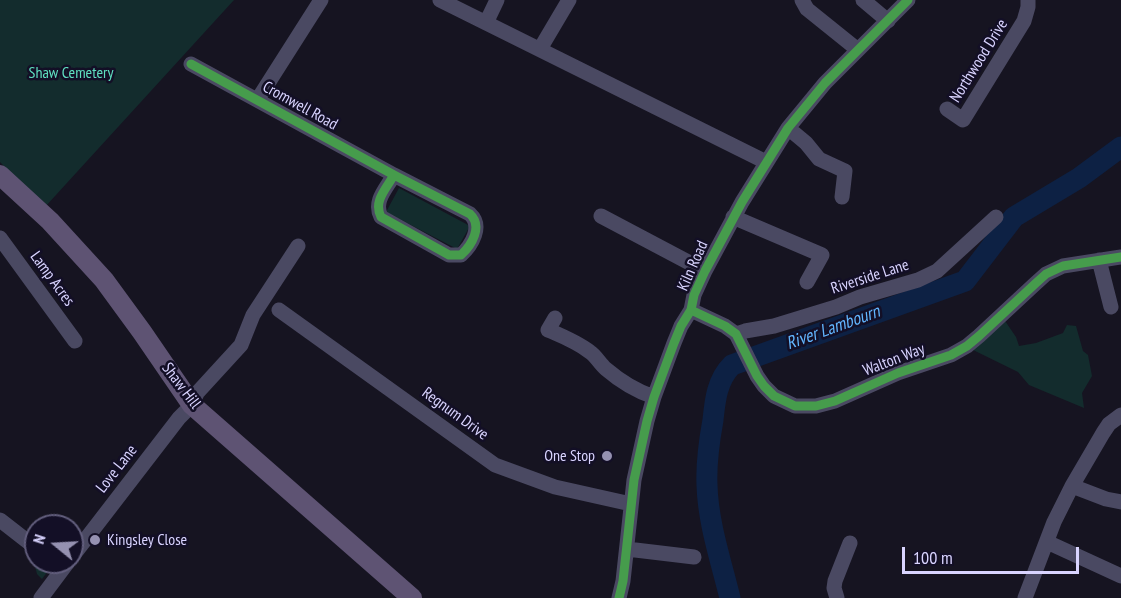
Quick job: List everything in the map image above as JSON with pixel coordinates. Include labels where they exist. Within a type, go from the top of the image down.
[{"type":"main road","name":"Shaw Hill","points":[[0,175],[50,220],[104,280],[192,405],[412,598]]},
{"type":"street","name":"Cromwell Road","points":[[258,99],[321,0]]},
{"type":"street","points":[[440,0],[766,162]]},
{"type":"street","points":[[486,23],[497,0]]},
{"type":"street","points":[[540,49],[568,0]]},
{"type":"street","points":[[802,0],[807,9],[858,50]]},
{"type":"street","points":[[863,0],[888,21]]},
{"type":"street","name":"Kiln Road","points":[[619,598],[623,581],[631,504],[642,442],[654,397],[705,271],[733,217],[788,128],[812,97],[908,0]]},
{"type":"street","name":"Northwood Drive","points":[[947,109],[963,120],[1024,21],[1028,0]]},
{"type":"street","name":"Cromwell Road","points":[[191,64],[470,214],[477,224],[466,251],[461,255],[449,255],[381,217],[378,203],[394,175]]},
{"type":"street","points":[[788,128],[806,143],[819,159],[845,171],[842,197]]},
{"type":"street","points":[[601,216],[705,271]]},
{"type":"street","points":[[733,217],[822,255],[807,282]]},
{"type":"street","name":"Riverside Lane","points":[[738,338],[746,331],[785,323],[918,280],[937,270],[996,217]]},
{"type":"street","name":"Lamp Acres","points":[[0,238],[75,341]]},
{"type":"street","name":"Love Lane","points":[[84,537],[179,418],[192,405],[197,393],[241,345],[253,315],[298,246]]},
{"type":"street","name":"Walton Way","points":[[738,338],[764,386],[774,396],[801,406],[816,406],[958,351],[980,336],[1047,274],[1063,266],[1121,257]]},
{"type":"street","points":[[1100,260],[1111,307]]},
{"type":"street","name":"Regnum Drive","points":[[279,310],[495,465],[555,487],[631,504]]},
{"type":"street","points":[[691,310],[725,326],[738,338]]},
{"type":"street","points":[[555,318],[548,330],[594,346],[605,369],[640,393],[654,397]]},
{"type":"street","points":[[1025,598],[1072,486],[1109,424],[1121,415]]},
{"type":"street","points":[[1072,486],[1106,499],[1121,502]]},
{"type":"street","points":[[0,520],[24,539]]},
{"type":"street","points":[[1047,542],[1121,576]]},
{"type":"street","points":[[837,598],[834,588],[837,558],[850,543]]},
{"type":"street","points":[[627,549],[694,558]]},
{"type":"street","name":"Love Lane","points":[[41,598],[56,574]]},
{"type":"green space","name":"Shaw Cemetery","points":[[0,0],[234,0],[45,207],[0,162]]},
{"type":"green space","points":[[399,188],[470,226],[457,249],[386,212]]},
{"type":"green space","points":[[1001,315],[1016,337],[1019,346],[1036,343],[1063,333],[1067,325],[1076,326],[1083,351],[1088,355],[1092,376],[1082,393],[1084,408],[1029,385],[1018,372],[967,347]]},
{"type":"waterway","name":"River Lambourn","points":[[730,598],[712,528],[707,477],[708,452],[716,398],[723,377],[732,365],[965,281],[1014,217],[1079,178],[1121,147]]},
{"type":"cycle path","points":[[619,598],[623,581],[634,480],[647,421],[674,343],[691,310],[694,295],[705,271],[742,202],[788,128],[825,83],[908,0]]},
{"type":"cycle path","points":[[191,64],[470,214],[476,224],[476,230],[472,241],[461,255],[449,255],[381,217],[379,200],[394,175]]},
{"type":"cycle path","points":[[691,310],[725,326],[736,334],[757,376],[774,396],[795,406],[816,406],[835,401],[898,373],[951,355],[967,346],[1046,274],[1063,266],[1121,257]]},
{"type":"place","name":"One Stop","points":[[607,456]]},
{"type":"place","name":"Kingsley Close","points":[[95,540]]}]
